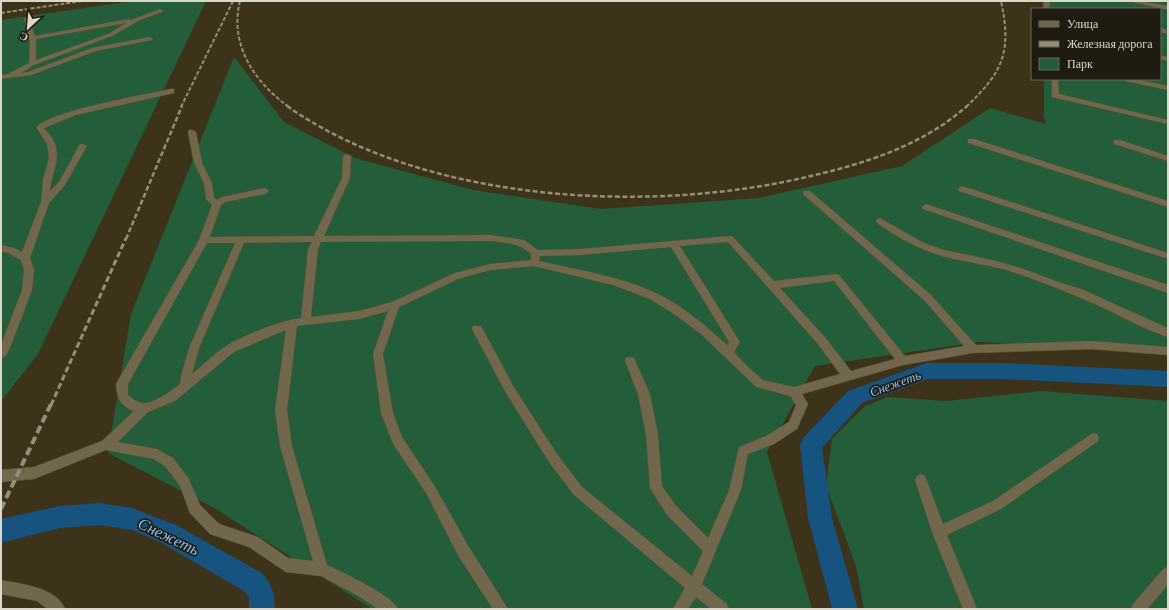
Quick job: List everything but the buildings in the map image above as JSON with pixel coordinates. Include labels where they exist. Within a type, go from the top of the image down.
[{"type":"street","points":[[1131,1],[1168,8]]},
{"type":"street","points":[[33,38],[138,19],[160,11]]},
{"type":"street","points":[[10,76],[32,64],[110,35],[138,19]]},
{"type":"street","points":[[26,20],[33,38],[34,53],[32,64]]},
{"type":"street","points":[[2,74],[10,76],[29,74],[94,49],[150,39]]},
{"type":"street","points":[[1055,80],[1055,95],[1168,122]]},
{"type":"street","points":[[1129,80],[1168,88]]},
{"type":"street","points":[[1,354],[5,348],[27,290],[29,270],[25,258],[45,202],[47,180],[53,158],[51,144],[40,128],[55,120],[74,113],[171,91]]},
{"type":"street","points":[[192,132],[198,163],[208,183],[210,200],[216,204]]},
{"type":"street","points":[[971,141],[1168,204]]},
{"type":"street","points":[[1117,142],[1168,159]]},
{"type":"street","points":[[45,202],[62,183],[83,146]]},
{"type":"street","points":[[306,321],[313,249],[346,178],[347,156]]},
{"type":"street","points":[[962,189],[1168,256]]},
{"type":"street","points":[[144,409],[133,406],[123,397],[122,384],[204,240],[216,204],[222,200],[265,191]]},
{"type":"street","points":[[808,193],[928,298],[972,349]]},
{"type":"street","points":[[926,207],[1168,288]]},
{"type":"street","points":[[880,220],[903,236],[921,245],[943,253],[988,262],[1021,271],[1058,286],[1078,292],[1168,333]]},
{"type":"street","points":[[204,240],[491,238],[528,244],[535,258],[615,282],[653,296],[681,313],[706,332],[760,384],[794,392],[903,360],[972,349],[1090,345],[1168,351]]},
{"type":"street","points":[[186,386],[186,376],[194,348],[241,240]]},
{"type":"street","points":[[1,476],[34,473],[106,445],[144,409],[171,398],[230,349],[258,336],[293,323],[359,315],[395,305],[455,276],[535,258],[580,252],[730,240],[773,285],[821,340],[848,376]]},
{"type":"street","points":[[674,244],[735,342],[728,352]]},
{"type":"street","points":[[1,248],[11,250],[25,258]]},
{"type":"street","points":[[773,285],[836,276],[903,360]]},
{"type":"street","points":[[395,305],[378,354],[386,413],[398,440],[430,489],[464,552],[501,609]]},
{"type":"street","points":[[293,323],[290,334],[281,410],[286,446],[322,569]]},
{"type":"street","points":[[476,329],[516,399],[553,458],[578,491],[722,609]]},
{"type":"street","points":[[630,361],[644,394],[652,435],[656,488],[672,511],[710,549]]},
{"type":"street","points":[[680,609],[694,587],[735,490],[744,451],[770,440],[793,425],[802,404],[794,392]]},
{"type":"street","points":[[939,532],[997,505],[1094,438]]},
{"type":"street","points":[[106,445],[157,454],[169,462],[185,483],[195,509],[215,529],[253,542],[286,565],[322,569],[365,592],[391,609]]},
{"type":"street","points":[[921,480],[939,532],[970,609]]},
{"type":"street","points":[[1138,609],[1168,574]]},
{"type":"street","points":[[1,587],[40,595],[58,609]]},
{"type":"green space","points":[[133,1],[206,1],[38,354],[1,401],[1,20]]},
{"type":"green space","points":[[1045,1],[1168,1],[1168,351],[979,342],[815,366],[767,452],[812,609],[372,609],[216,509],[108,453],[131,314],[234,57],[284,122],[355,158],[473,190],[601,209],[759,198],[902,166],[990,108],[1046,124],[1044,117],[1044,80],[1161,80],[1161,8],[1044,8]]},
{"type":"green space","points":[[1041,391],[1168,401],[1168,609],[864,609],[856,566],[826,486],[832,439],[864,407],[887,397],[946,401]]},
{"type":"waterway","name":"Снежеть","points":[[845,609],[820,518],[811,445],[855,397],[927,371],[1004,371],[1168,379]]},
{"type":"waterway","name":"Снежеть","points":[[1,531],[60,517],[99,514],[132,519],[168,533],[253,582],[262,593],[262,609]]},
{"type":"railway","points":[[1,13],[82,1]]},
{"type":"railway","points":[[181,107],[233,1]]},
{"type":"railway","points":[[240,1],[238,32],[241,47],[247,61],[265,86],[289,107]]},
{"type":"railway","points":[[967,106],[989,83],[1002,60],[1005,48],[1005,34],[1001,1]]},
{"type":"railway","points":[[126,239],[182,106]]},
{"type":"railway","points":[[287,106],[343,139],[406,164],[473,181],[543,192],[614,197],[684,195],[752,188],[836,170],[896,150],[915,141],[933,131],[967,106]]},
{"type":"railway","points":[[51,405],[126,238]]},
{"type":"railway","points":[[1,509],[51,404]]}]
